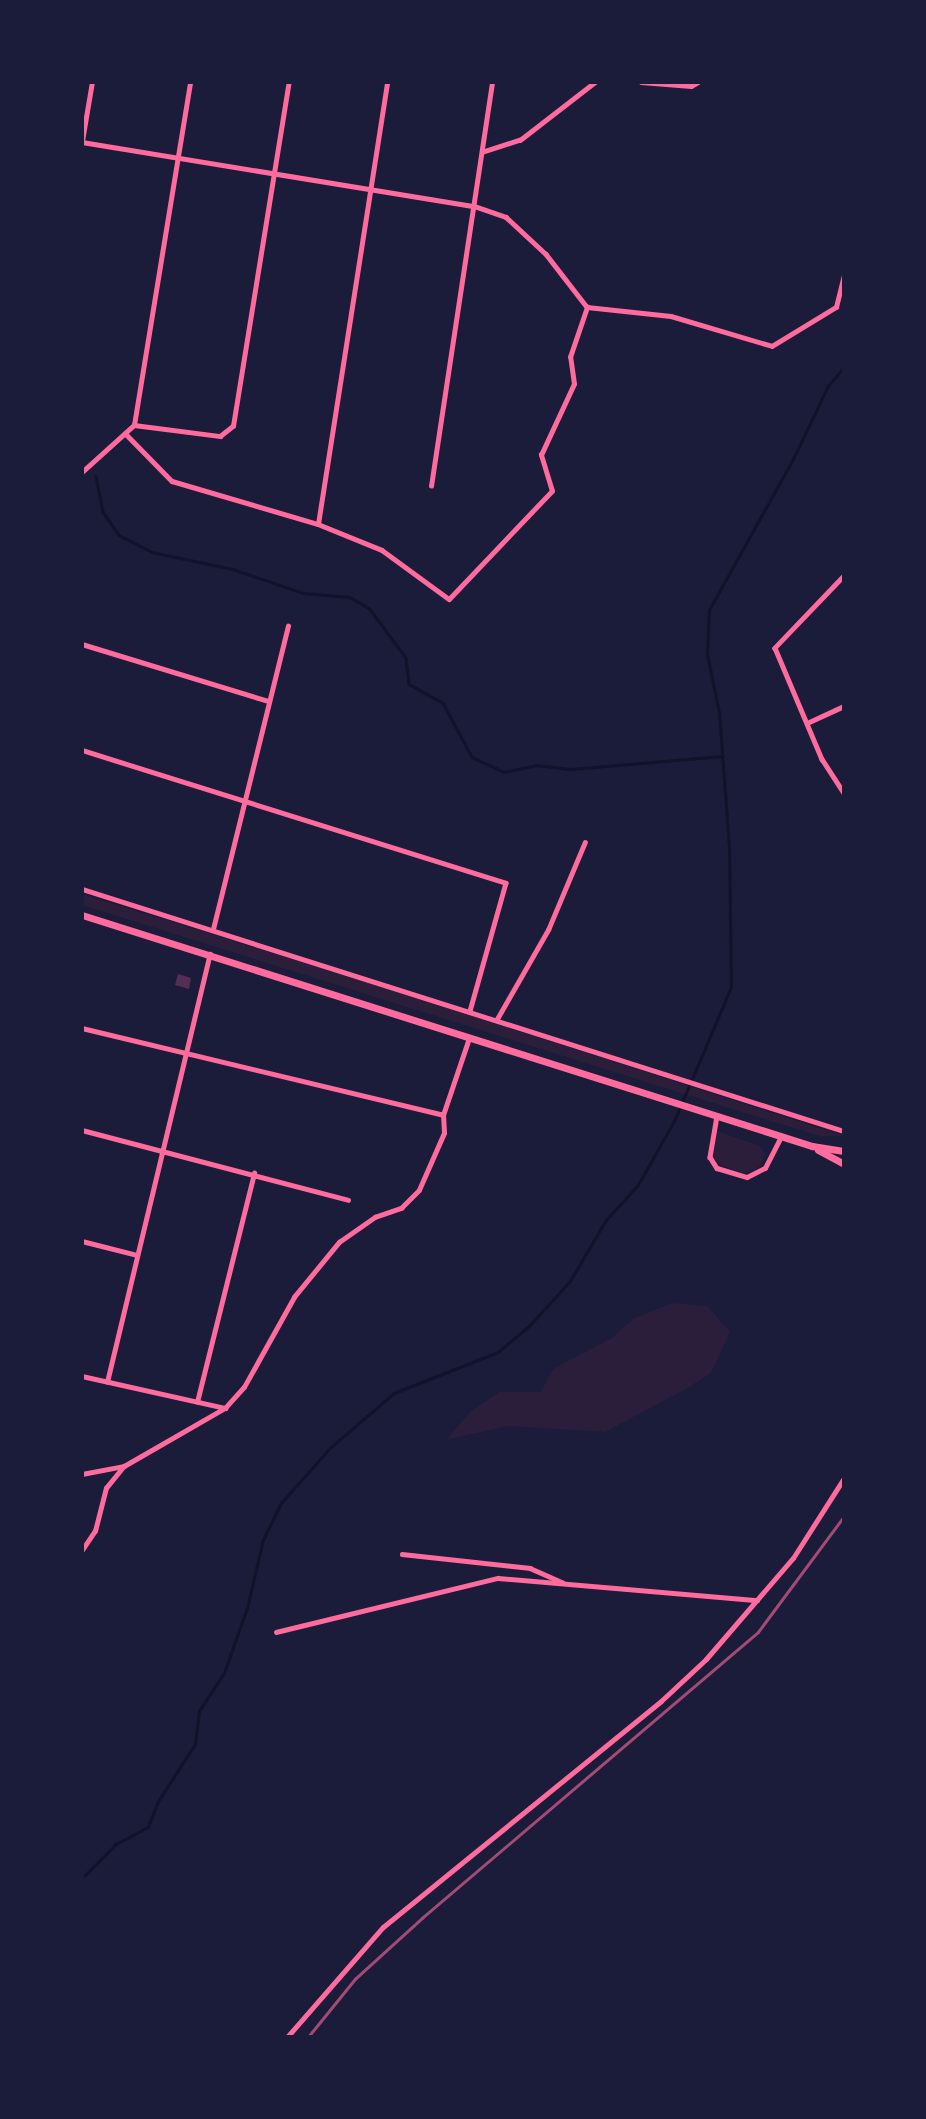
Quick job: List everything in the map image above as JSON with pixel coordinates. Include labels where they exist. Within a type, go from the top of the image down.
[{"type":"main road","points":[[82,915],[211,953],[812,1146],[844,1151]]},
{"type":"main road","points":[[812,1146],[844,1164]]},
{"type":"street","points":[[92,82],[82,142],[474,206],[506,217],[546,254],[587,306],[671,316],[772,346],[836,307],[844,274]]},
{"type":"street","points":[[82,472],[134,425],[190,82]]},
{"type":"street","points":[[134,425],[220,436],[233,426],[289,82]]},
{"type":"street","points":[[318,524],[387,82]]},
{"type":"street","points":[[431,486],[492,82]]},
{"type":"street","points":[[482,152],[520,140],[595,82]]},
{"type":"street","points":[[641,82],[691,86],[698,82]]},
{"type":"street","points":[[125,433],[172,481],[318,524],[382,550],[449,599],[552,491],[541,455],[574,384],[570,357],[587,306]]},
{"type":"street","points":[[844,576],[775,648],[807,723],[844,793]]},
{"type":"street","points":[[213,929],[288,626]]},
{"type":"street","points":[[82,644],[269,701]]},
{"type":"street","points":[[807,723],[844,706]]},
{"type":"street","points":[[82,750],[245,803],[356,833],[506,883],[470,1011]]},
{"type":"street","points":[[497,1019],[548,930],[585,842]]},
{"type":"street","points":[[82,889],[844,1131]]},
{"type":"street","points":[[107,1382],[211,953]]},
{"type":"street","points":[[82,1028],[443,1115]]},
{"type":"street","points":[[82,1474],[124,1466],[225,1408],[244,1387],[294,1297],[339,1242],[375,1217],[401,1208],[419,1190],[444,1133],[443,1115],[469,1037]]},
{"type":"street","points":[[717,1116],[710,1157],[717,1168],[747,1177],[765,1168],[782,1136]]},
{"type":"street","points":[[82,1130],[254,1172],[348,1200]]},
{"type":"street","points":[[197,1402],[254,1172]]},
{"type":"street","points":[[82,1241],[137,1255]]},
{"type":"street","points":[[82,1376],[225,1408]]},
{"type":"street","points":[[82,1550],[95,1531],[106,1488],[124,1466]]},
{"type":"street","points":[[287,2037],[383,1927],[661,1701],[758,1600],[793,1558],[844,1478]]},
{"type":"street","points":[[402,1554],[530,1568],[567,1585]]},
{"type":"street","points":[[276,1632],[498,1578],[758,1600]]},
{"type":"shaded area","points":[[82,894],[844,1136],[820,1136],[82,905]]},
{"type":"shaded area","points":[[717,1131],[760,1146],[765,1154],[761,1166],[746,1174],[722,1166],[712,1156]]},
{"type":"shaded area","points":[[672,1303],[707,1306],[730,1332],[711,1373],[686,1389],[605,1432],[507,1426],[446,1440],[471,1411],[499,1392],[541,1392],[553,1369],[612,1338],[633,1319]]},
{"type":"building","points":[[178,974],[191,978],[189,989],[175,985]]},
{"type":"waterway","points":[[82,1878],[116,1844],[148,1827],[157,1803],[195,1744],[199,1711],[224,1673],[247,1608],[263,1540],[281,1503],[330,1448],[394,1393],[498,1352],[529,1326],[570,1281],[606,1220],[638,1185],[675,1119],[731,987],[729,848],[719,713],[707,654],[709,610],[793,459],[828,386],[844,367]]},
{"type":"waterway","points":[[96,476],[103,512],[119,535],[152,552],[233,569],[303,593],[350,597],[370,609],[406,658],[409,684],[443,703],[472,757],[504,772],[536,765],[571,769],[722,756]]},
{"type":"railway","points":[[308,2037],[355,1979],[422,1918],[758,1632],[844,1516]]}]
